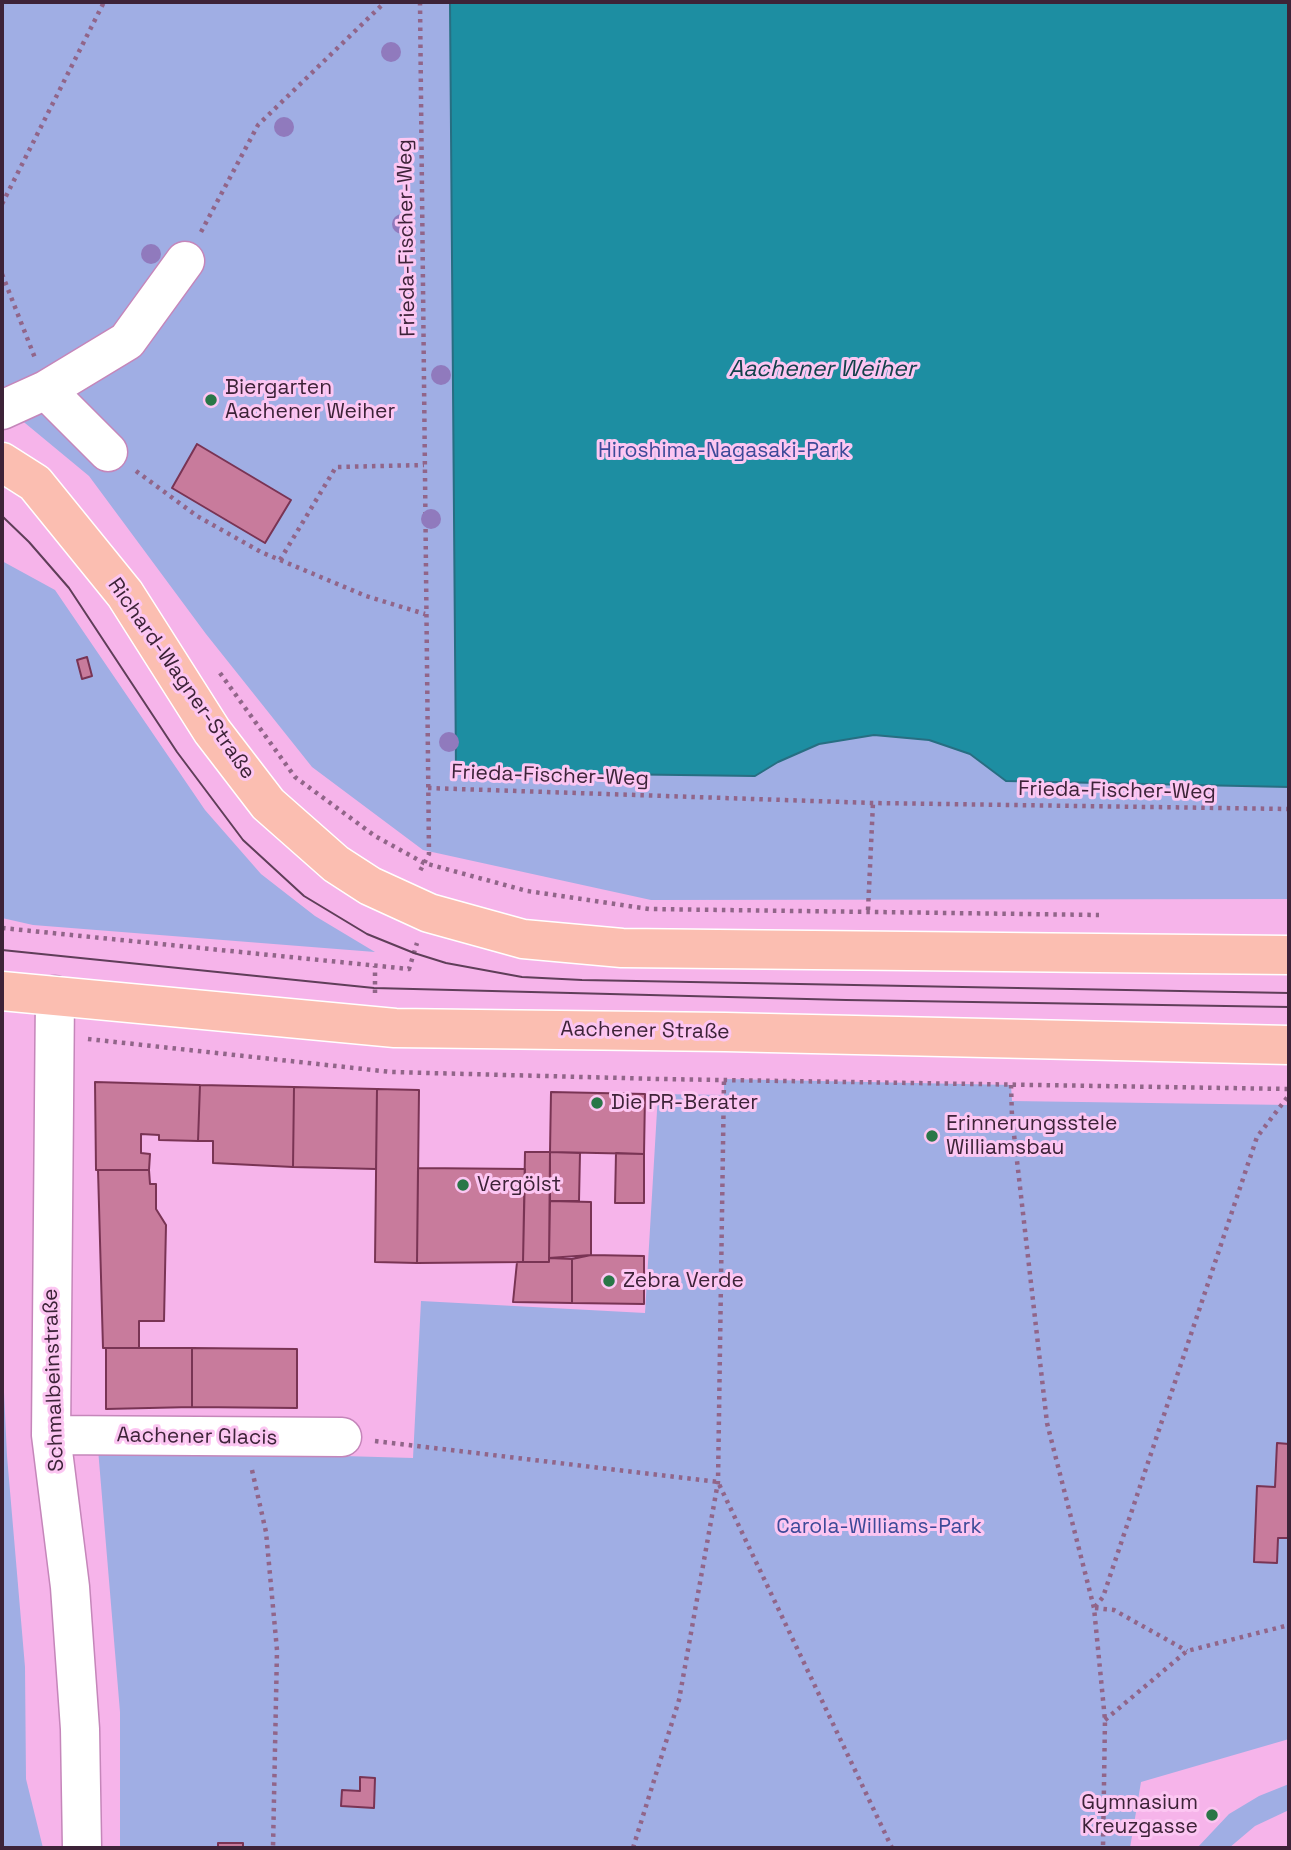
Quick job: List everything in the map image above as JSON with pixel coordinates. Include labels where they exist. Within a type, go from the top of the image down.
[{"type":"main road","name":"Richard-Wagner-Straße","points":[[2,462],[35,483],[109,574],[212,731],[268,804],[336,864],[370,886],[405,903]]},
{"type":"main road","points":[[405,903],[523,939],[622,948],[1289,955]]},
{"type":"main road","name":"Aachener Straße","points":[[2,991],[395,1028],[725,1032],[1289,1045]]},
{"type":"street","points":[[2,410],[46,390],[127,341],[186,261]]},
{"type":"street","points":[[46,390],[108,452]]},
{"type":"street","name":"Schmalbeinstraße","points":[[55,995],[52,1034],[51,1435],[70,1587],[80,1729],[82,1848]]},
{"type":"street","name":"Aachener Glacis","points":[[51,1435],[342,1437]]},
{"type":"path","points":[[2,204],[104,2]]},
{"type":"path","points":[[186,261],[258,125],[384,2]]},
{"type":"path","name":"Frieda-Fischer-Weg","points":[[420,2],[428,788],[873,803],[1289,809]]},
{"type":"path","points":[[2,274],[25,327],[46,390]]},
{"type":"path","points":[[108,452],[197,516],[280,560],[366,597],[425,614]]},
{"type":"path","points":[[280,560],[336,467],[424,465]]},
{"type":"path","points":[[216,668],[295,777],[375,836],[424,863],[527,891],[649,909],[868,910],[1112,916]]},
{"type":"path","points":[[424,863],[429,854],[428,788]]},
{"type":"path","points":[[868,910],[873,803]]},
{"type":"path","points":[[2,928],[410,969],[418,939],[390,928],[405,903]]},
{"type":"path","points":[[52,1034],[222,1056],[391,1072],[1289,1089]]},
{"type":"path","points":[[633,1848],[679,1700],[718,1482],[724,1079]]},
{"type":"path","points":[[1011,1085],[1012,1117],[1047,1423],[1094,1608],[1105,1720],[1103,1848]]},
{"type":"path","points":[[1094,1608],[1103,1597],[1257,1137],[1289,1095]]},
{"type":"path","points":[[342,1437],[718,1482]]},
{"type":"path","points":[[253,1477],[266,1532],[277,1650],[273,1848]]},
{"type":"path","points":[[718,1482],[892,1848]]},
{"type":"path","points":[[1094,1608],[1114,1610],[1187,1651]]},
{"type":"path","points":[[1105,1720],[1187,1651],[1289,1625]]},
{"type":"green space","name":"Aachener Weiher","points":[[2,2],[1289,2],[1289,899],[651,900],[423,850],[312,767],[206,634],[89,476],[2,404]]},
{"type":"green space","points":[[2,561],[55,590],[205,810],[261,874],[315,916],[375,952],[33,925],[2,918]]},
{"type":"green space","name":"Carola-Williams-Park","points":[[724,1079],[1011,1085],[1012,1101],[1289,1105],[1289,1739],[1141,1782],[1130,1848],[120,1848],[120,1712],[98,1449],[413,1458],[421,1301],[645,1313],[658,1094],[724,1095]]},
{"type":"green space","points":[[2,1350],[7,1456],[25,1667],[26,1779],[43,1848],[2,1848]]},
{"type":"green space","points":[[1289,1784],[1289,1810],[1255,1826],[1229,1848],[1197,1848],[1229,1814],[1259,1796]]},
{"type":"water","name":"Aachener Weiher","points":[[450,2],[1289,2],[1289,787],[1006,781],[970,754],[929,740],[874,735],[819,744],[778,762],[755,776],[456,772]]},
{"type":"building","points":[[197,444],[291,500],[265,543],[172,488]]},
{"type":"building","points":[[87,657],[92,676],[82,679],[77,660]]},
{"type":"building","points":[[95,1082],[200,1085],[198,1141],[159,1140],[159,1135],[141,1134],[141,1153],[150,1154],[149,1170],[96,1170]]},
{"type":"building","points":[[200,1085],[294,1087],[293,1167],[213,1163],[213,1141],[198,1141]]},
{"type":"building","points":[[294,1087],[377,1089],[376,1169],[293,1167]]},
{"type":"building","points":[[377,1089],[419,1090],[417,1263],[375,1262]]},
{"type":"building","points":[[551,1092],[645,1094],[644,1154],[550,1152]]},
{"type":"building","points":[[525,1152],[550,1152],[549,1262],[523,1262]]},
{"type":"building","points":[[550,1152],[580,1153],[579,1201],[550,1201]]},
{"type":"building","points":[[616,1153],[644,1154],[644,1203],[615,1203]]},
{"type":"building","points":[[418,1168],[525,1169],[523,1262],[417,1263]]},
{"type":"building","points":[[98,1170],[149,1170],[150,1184],[156,1184],[156,1209],[166,1225],[164,1321],[139,1321],[139,1348],[103,1348]]},
{"type":"building","points":[[550,1201],[591,1202],[591,1255],[549,1258]]},
{"type":"building","points":[[591,1255],[644,1256],[644,1304],[572,1303],[572,1259]]},
{"type":"building","points":[[549,1258],[572,1259],[572,1303],[513,1302],[517,1262],[549,1262]]},
{"type":"building","points":[[106,1348],[192,1348],[192,1407],[106,1409]]},
{"type":"building","points":[[192,1348],[297,1349],[297,1408],[192,1407]]},
{"type":"building","points":[[1277,1443],[1289,1444],[1289,1538],[1278,1538],[1277,1563],[1254,1562],[1257,1486],[1275,1487]]},
{"type":"building","points":[[360,1777],[375,1778],[374,1808],[341,1806],[342,1790],[360,1791]]},
{"type":"building","points":[[218,1843],[243,1843],[243,1848],[218,1848]]},
{"type":"tram line","points":[[2,516],[69,588],[177,752],[243,840],[304,896],[367,934],[414,953],[446,963],[522,977],[582,980],[1289,993]]},
{"type":"tram line","points":[[2,950],[374,988],[846,1000],[1289,1007]]},
{"type":"place","name":"Biergarten Aachener Weiher","points":[[211,400]]},
{"type":"place","name":"Die PR-Berater","points":[[597,1103]]},
{"type":"place","name":"Erinnerungsstele Williamsbau","points":[[932,1136]]},
{"type":"place","name":"Vergölst","points":[[463,1185]]},
{"type":"place","name":"Zebra Verde","points":[[609,1281]]},
{"type":"place","name":"Gymnasium Kreuzgasse","points":[[1212,1815]]},
{"type":"park label","name":"Hiroshima-Nagasaki-Park","points":[[724,451]]}]
